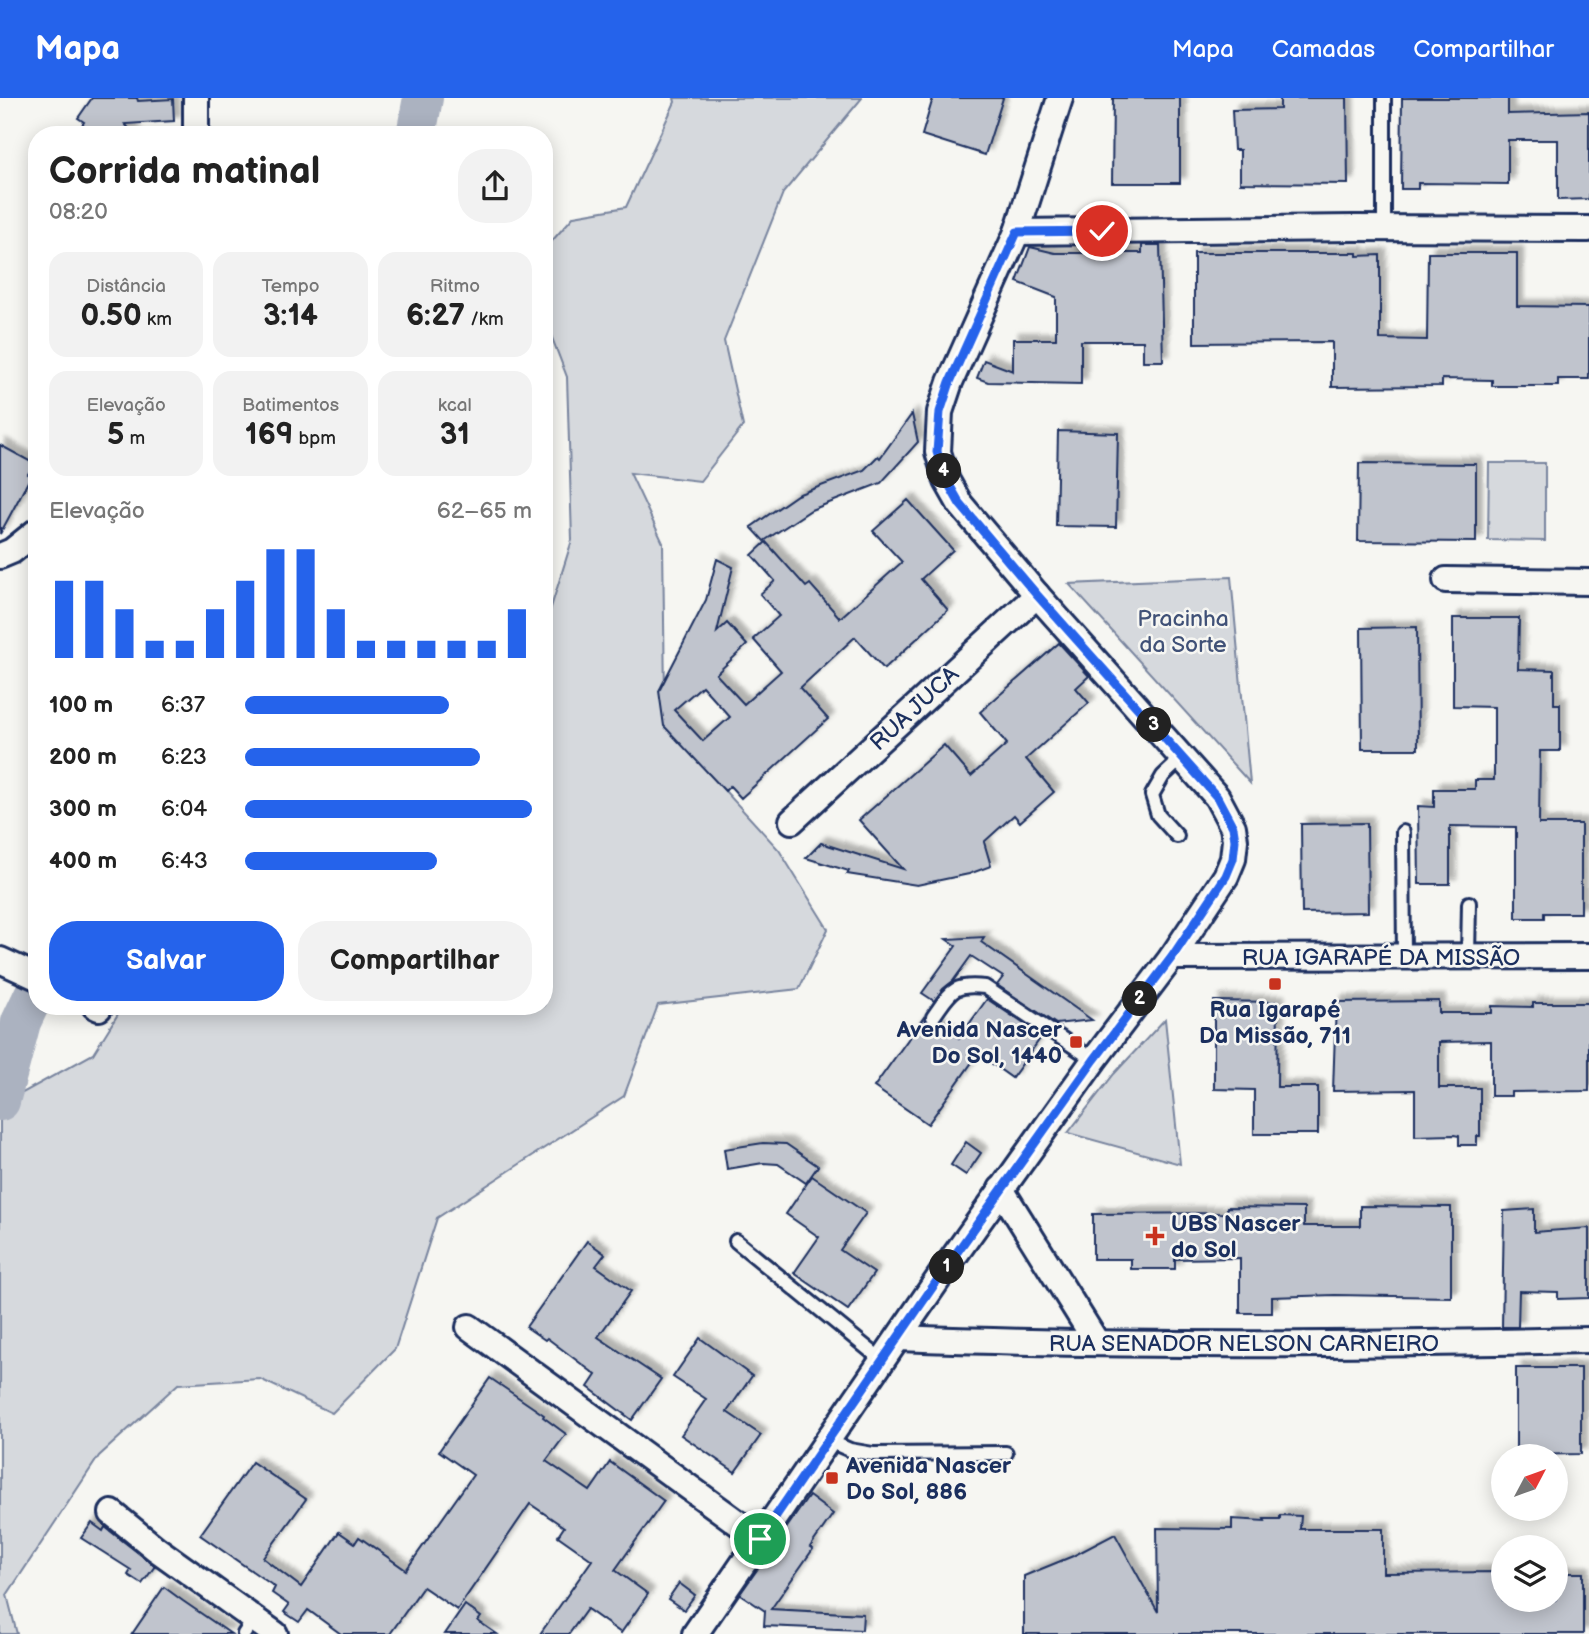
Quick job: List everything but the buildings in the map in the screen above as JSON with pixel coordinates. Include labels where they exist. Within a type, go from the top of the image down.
[{"type":"street","points":[[196,98],[196,126]]},
{"type":"street","points":[[695,1634],[1002,1189],[1172,957],[1226,876],[1233,859],[1233,827],[1217,797],[1037,595],[960,504],[947,481],[937,452],[940,412],[950,382],[1017,232],[1060,98]]},
{"type":"street","points":[[1017,232],[1589,229]]},
{"type":"street","points":[[0,556],[12,551],[28,538]]},
{"type":"street","points":[[1446,580],[1589,582]]},
{"type":"street","name":"RUA JUCA","points":[[792,821],[1037,595]]},
{"type":"street","name":"RUA IGARAPÉ DA MISSÃO","points":[[1172,957],[1589,956]]},
{"type":"street","points":[[2,961],[28,973]]},
{"type":"street","points":[[1002,1189],[1097,1343]]},
{"type":"street","points":[[469,1327],[760,1539]]},
{"type":"street","name":"RUA SENADOR NELSON CARNEIRO","points":[[899,1338],[1097,1343],[1380,1344],[1589,1340]]},
{"type":"street","points":[[112,1513],[249,1626],[275,1634]]},
{"type":"lane","points":[[1384,98],[1384,228]]},
{"type":"lane","points":[[1177,836],[1158,815],[1152,795],[1163,776],[1182,758]]},
{"type":"lane","points":[[1403,832],[1404,957]]},
{"type":"lane","points":[[1468,956],[1469,903]]},
{"type":"lane","points":[[933,1017],[951,992],[964,984],[985,986],[1094,1060]]},
{"type":"lane","points":[[736,1241],[883,1361]]},
{"type":"lane","points":[[827,1440],[850,1450],[873,1454],[1006,1453]]},
{"type":"green space","points":[[674,98],[862,98],[783,193],[724,341],[743,426],[700,481],[630,473],[663,543],[665,697],[673,734],[779,850],[828,929],[799,989],[658,1005],[624,1096],[437,1218],[395,1349],[332,1413],[260,1379],[178,1384],[99,1456],[7,1595],[17,1634],[0,1634],[0,1111],[6,1102],[93,1054],[117,1015],[553,1015],[553,601],[572,540],[567,377],[553,340],[553,240],[574,216],[626,207],[675,102]]},
{"type":"green space","points":[[1489,463],[1545,463],[1545,541],[1488,540]]},
{"type":"green space","name":"Pracinha da Sorte","points":[[1231,577],[1250,783],[1069,584]]},
{"type":"green space","points":[[1165,1019],[1180,1164],[1068,1133],[1114,1074]]},
{"type":"waterway","points":[[418,126],[423,98]]},
{"type":"waterway","points":[[0,1101],[21,1022],[28,1007]]},
{"type":"place","name":"Rua Igarapé Da Missão, 711","points":[[1275,984]]},
{"type":"place","name":"Avenida Nascer Do Sol, 1440","points":[[1076,1042]]},
{"type":"place","name":"UBS Nascer do Sol","points":[[1155,1236]]},
{"type":"place","name":"Avenida Nascer Do Sol, 886","points":[[832,1478]]},
{"type":"route","points":[[760,1539],[945,1269],[1094,1060],[1172,957],[1226,876],[1233,859],[1233,827],[1217,797],[1037,595],[960,504],[947,481],[937,452],[940,412],[950,382],[1017,232],[1102,231]]}]
